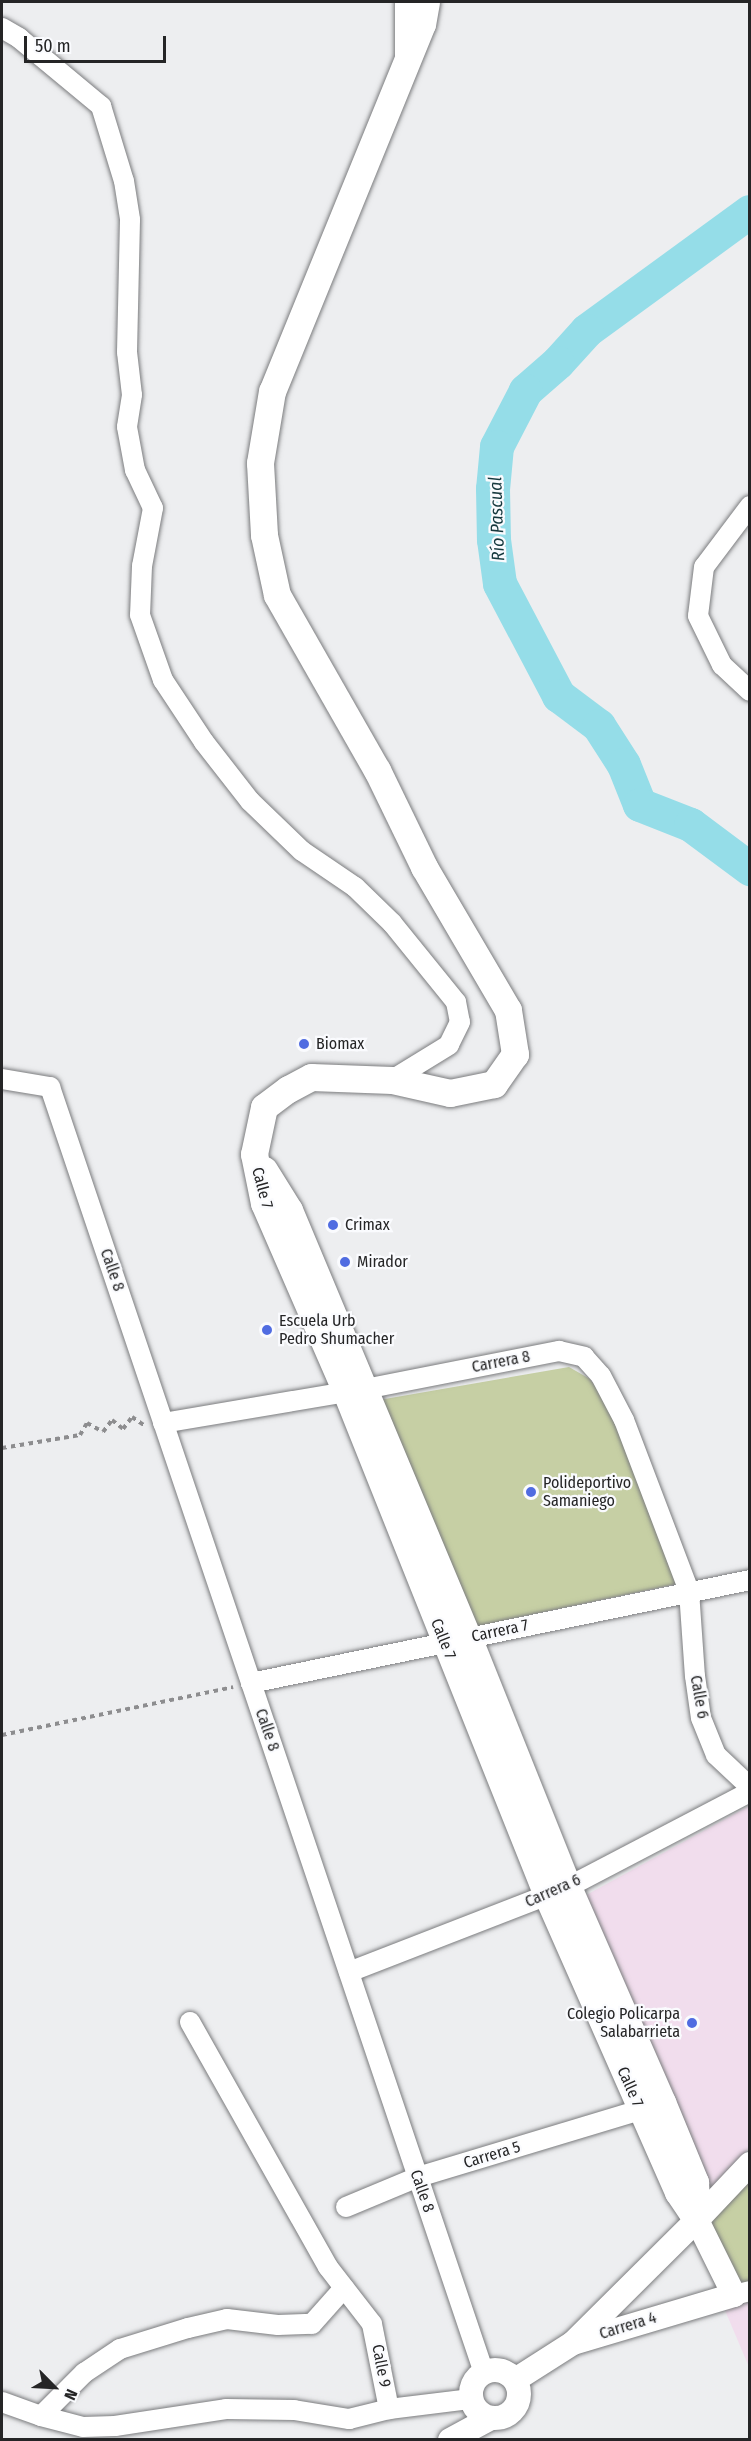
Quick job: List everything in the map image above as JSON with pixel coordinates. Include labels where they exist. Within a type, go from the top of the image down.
[{"type":"main road","points":[[392,1080],[450,1093],[494,1084],[515,1054],[508,1010],[424,867],[377,770],[277,594],[264,535],[260,463],[272,391],[406,65],[422,24],[426,2]]},
{"type":"main road","name":"Calle 7","points":[[392,1080],[311,1077],[288,1089],[264,1107],[254,1154],[264,1203],[355,1391],[557,1891],[640,2110],[678,2192],[697,2220]]},
{"type":"main road","name":"Calle 7","points":[[557,1891],[695,2182],[697,2220]]},
{"type":"street","points":[[405,2],[406,65]]},
{"type":"street","points":[[2,28],[19,38],[101,106],[124,181],[130,220],[127,352],[132,395],[127,426],[135,470],[153,508],[142,566],[140,615],[163,680],[204,742],[250,801],[302,851],[355,887],[393,923],[456,1002],[460,1022],[449,1045],[392,1080]]},
{"type":"street","points":[[750,506],[704,567],[698,616],[722,665],[750,691]]},
{"type":"street","name":"Calle 8","points":[[2,1079],[50,1087],[484,2373]]},
{"type":"street","name":"Carrera 8","points":[[163,1423],[355,1391],[559,1351],[584,1357],[601,1376],[624,1420],[689,1591]]},
{"type":"street","name":"Carrera 7","points":[[251,1683],[750,1580]]},
{"type":"street","name":"Calle 6","points":[[689,1591],[695,1676],[701,1718],[716,1755],[750,1790]]},
{"type":"street","name":"Carrera 6","points":[[349,1972],[557,1891],[750,1790]]},
{"type":"street","points":[[41,2416],[84,2373],[120,2349],[188,2328],[227,2319],[278,2325],[312,2324],[344,2288],[328,2267],[190,2022]]},
{"type":"street","name":"Carrera 5","points":[[346,2206],[418,2177],[640,2110]]},
{"type":"street","points":[[573,2343],[750,2164]]},
{"type":"street","name":"Calle 7","points":[[697,2220],[742,2293]]},
{"type":"street","name":"Calle 9","points":[[344,2288],[372,2324],[389,2409]]},
{"type":"street","name":"Carrera 4","points":[[515,2380],[573,2343],[742,2293]]},
{"type":"street","points":[[450,2439],[489,2419],[506,2416],[513,2411],[520,2396],[515,2380],[502,2371],[484,2373],[472,2385],[471,2399],[477,2412],[489,2419]]},
{"type":"street","points":[[2,2402],[41,2416],[83,2427],[115,2426],[226,2409],[294,2410],[349,2419],[389,2409],[471,2399]]},
{"type":"path","points":[[2,1448],[80,1435],[87,1423],[103,1432],[112,1420],[123,1429],[132,1417],[144,1426],[149,1414],[163,1423]]},
{"type":"path","points":[[2,1735],[251,1683]]},
{"type":"shaded area","name":"Colegio Policarpa Salabarrieta","points":[[749,1806],[749,2148],[710,2194],[579,1899]]},
{"type":"shaded area","points":[[749,2302],[749,2367],[724,2308]]},
{"type":"green space","name":"Polideportivo Samaniego","points":[[569,1367],[590,1379],[607,1402],[681,1583],[473,1627],[379,1400]]},
{"type":"green space","points":[[749,2177],[749,2283],[737,2286],[706,2219]]},
{"type":"waterway","name":"Río Pascual","points":[[750,212],[587,331],[558,363],[526,391],[497,447],[493,489],[494,540],[500,584],[559,696],[599,726],[624,765],[640,805],[691,825],[750,869]]},
{"type":"place","name":"Biomax","points":[[304,1044]]},
{"type":"place","name":"Crimax","points":[[333,1225]]},
{"type":"place","name":"Mirador","points":[[345,1262]]},
{"type":"place","name":"Escuela Urb Pedro Shumacher","points":[[267,1330]]},
{"type":"place","name":"Polideportivo Samaniego","points":[[531,1492]]},
{"type":"place","name":"Colegio Policarpa Salabarrieta","points":[[692,2023]]}]
